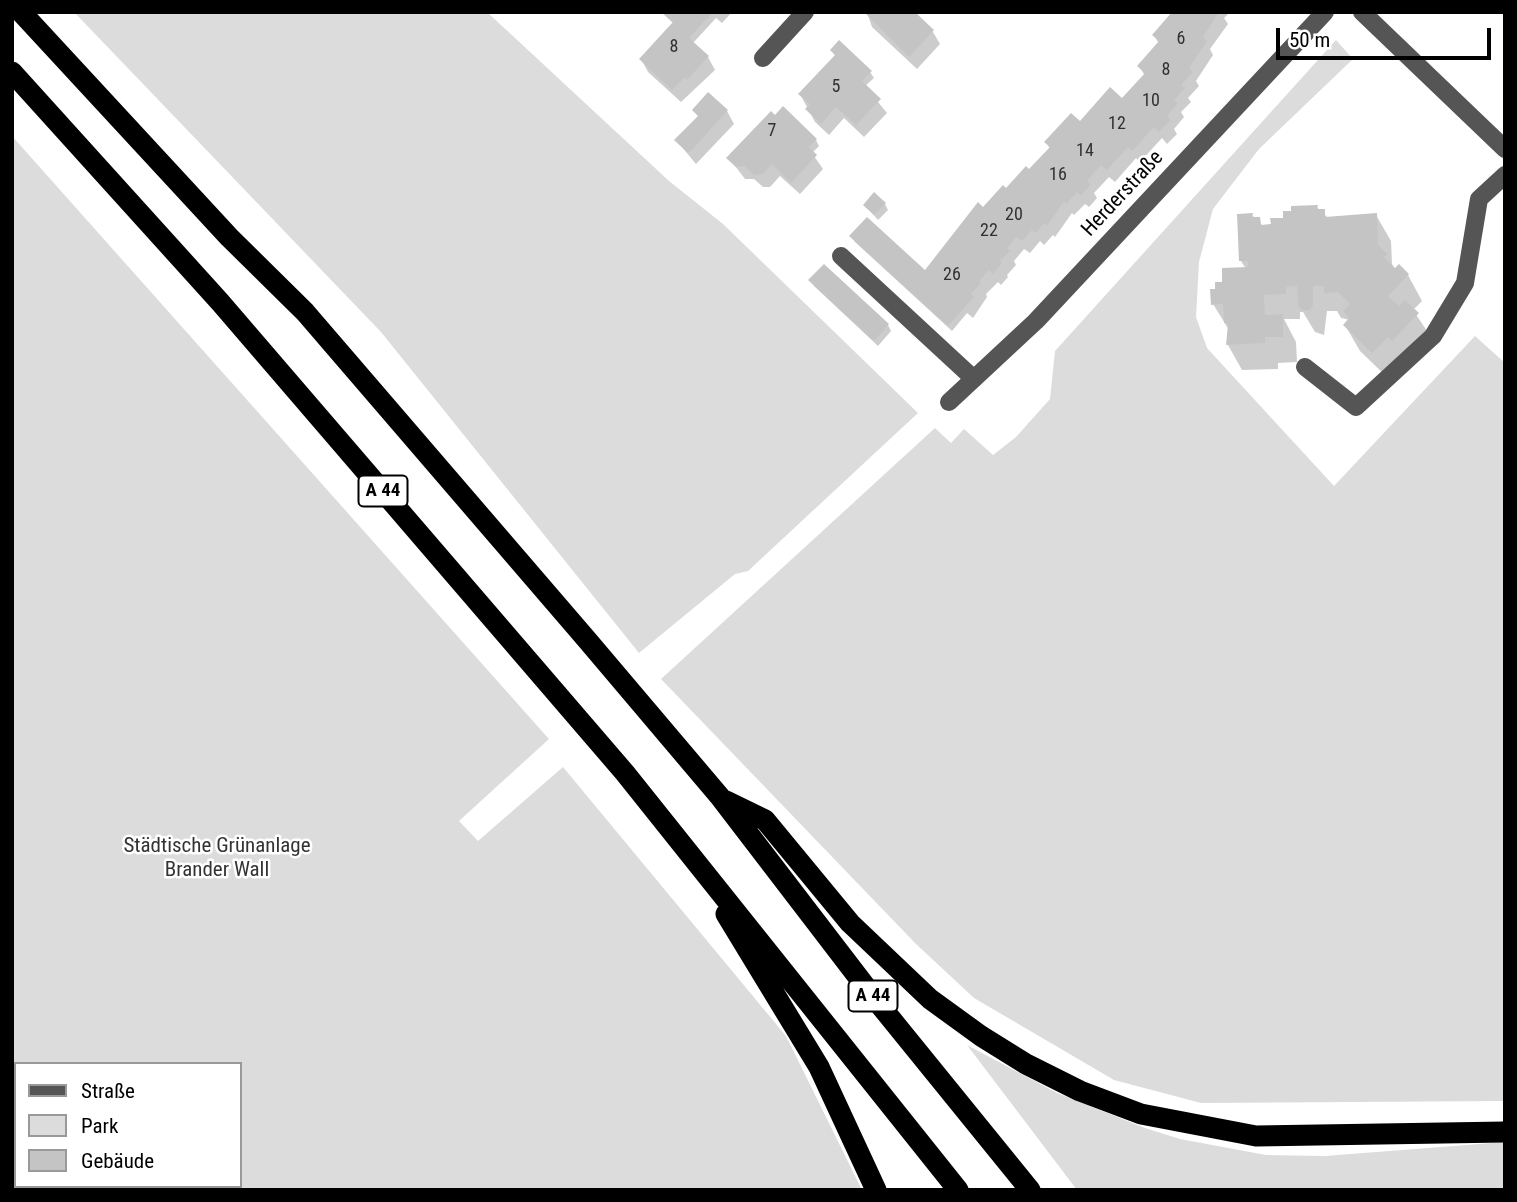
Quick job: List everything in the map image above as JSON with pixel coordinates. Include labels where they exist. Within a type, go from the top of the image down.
[{"type":"highway","name":"A 44","points":[[21,12],[229,237],[305,312],[588,641],[721,798],[875,999],[1030,1190]]},
{"type":"highway","name":"A 44","points":[[12,72],[220,302],[625,773],[958,1190]]},
{"type":"highway","points":[[721,798],[765,820],[850,923],[930,999],[1026,1064],[1080,1091],[1141,1114],[1256,1136],[1505,1132]]},
{"type":"highway","points":[[684,846],[819,1067],[876,1190]]},
{"type":"street","points":[[763,58],[805,12]]},
{"type":"street","name":"Herderstraße","points":[[949,402],[1036,321],[1325,12]]},
{"type":"street","points":[[1362,12],[1505,149]]},
{"type":"street","points":[[1305,367],[1356,407],[1433,336],[1465,283],[1479,199],[1505,175]]},
{"type":"street","points":[[841,256],[974,379]]},
{"type":"green space","points":[[74,12],[487,12],[669,181],[723,224],[918,413],[748,571],[735,574],[639,653],[381,332]]},
{"type":"green space","points":[[1336,40],[1353,59],[1259,149],[1213,209],[1199,262],[1196,317],[1207,348],[1334,486],[1475,336],[1505,363],[1505,1101],[1201,1103],[1114,1080],[974,998],[916,944],[661,679],[935,428],[951,443],[964,429],[993,455],[1016,437],[1050,399],[1055,351]]},
{"type":"green space","name":"Städtische Grünanlage Brander Wall","points":[[12,136],[549,739],[459,821],[478,841],[563,767],[786,1036],[862,1190],[208,1190],[206,1188],[242,1188],[242,1062],[14,1062],[12,1073]]},
{"type":"green space","points":[[967,1045],[1057,1093],[1145,1128],[1180,1139],[1266,1155],[1325,1156],[1505,1142],[1505,1190],[1077,1190]]},
{"type":"building","points":[[662,12],[713,12],[689,38],[709,56],[687,80],[685,77],[672,90],[639,59],[673,22]]},
{"type":"building","points":[[864,12],[915,12],[934,30],[909,57]]},
{"type":"building","points":[[1172,12],[1219,12],[1203,37],[1207,41],[1189,68],[1193,72],[1181,85],[1185,88],[1174,100],[1178,103],[1167,116],[1171,120],[1159,132],[1154,127],[1132,151],[1128,147],[1107,170],[1101,165],[1087,181],[1091,184],[1081,196],[1077,192],[1066,204],[1064,201],[1047,226],[1044,223],[1036,233],[1032,230],[1022,241],[1016,237],[1007,248],[1010,251],[1000,261],[1002,263],[993,274],[989,270],[979,281],[981,283],[971,294],[974,297],[948,326],[849,236],[867,217],[925,270],[978,202],[983,207],[1003,185],[1006,188],[1026,166],[1029,169],[1050,147],[1044,142],[1071,113],[1080,121],[1110,87],[1122,98],[1145,73],[1137,66],[1159,41],[1152,35]]},
{"type":"building","points":[[839,40],[872,71],[862,81],[881,99],[856,125],[836,107],[821,124],[805,109],[810,104],[798,94],[835,55],[830,50]]},
{"type":"building","points":[[708,92],[728,110],[691,151],[687,152],[674,140],[698,116],[692,110]]},
{"type":"building","points":[[783,106],[817,139],[809,147],[817,155],[791,183],[772,164],[763,174],[754,175],[745,166],[736,167],[726,158],[771,111],[775,115]]},
{"type":"building","points":[[874,192],[886,203],[874,215],[863,205]]},
{"type":"building","points":[[1318,205],[1317,209],[1325,209],[1325,217],[1377,213],[1378,245],[1388,254],[1384,257],[1395,268],[1399,264],[1409,274],[1388,296],[1399,306],[1405,300],[1419,313],[1392,341],[1388,337],[1372,353],[1343,325],[1349,318],[1343,311],[1350,304],[1338,292],[1324,293],[1324,286],[1313,286],[1313,305],[1310,310],[1302,310],[1298,306],[1297,286],[1286,287],[1286,294],[1264,295],[1265,315],[1283,314],[1283,337],[1265,337],[1265,343],[1226,345],[1228,324],[1224,323],[1223,304],[1211,305],[1210,289],[1215,289],[1215,282],[1222,282],[1222,268],[1248,267],[1248,261],[1239,261],[1237,214],[1253,213],[1252,217],[1260,217],[1261,225],[1271,224],[1270,218],[1283,218],[1283,211],[1291,211],[1291,206]]},
{"type":"building","points":[[824,264],[889,324],[874,341],[808,280]]}]
